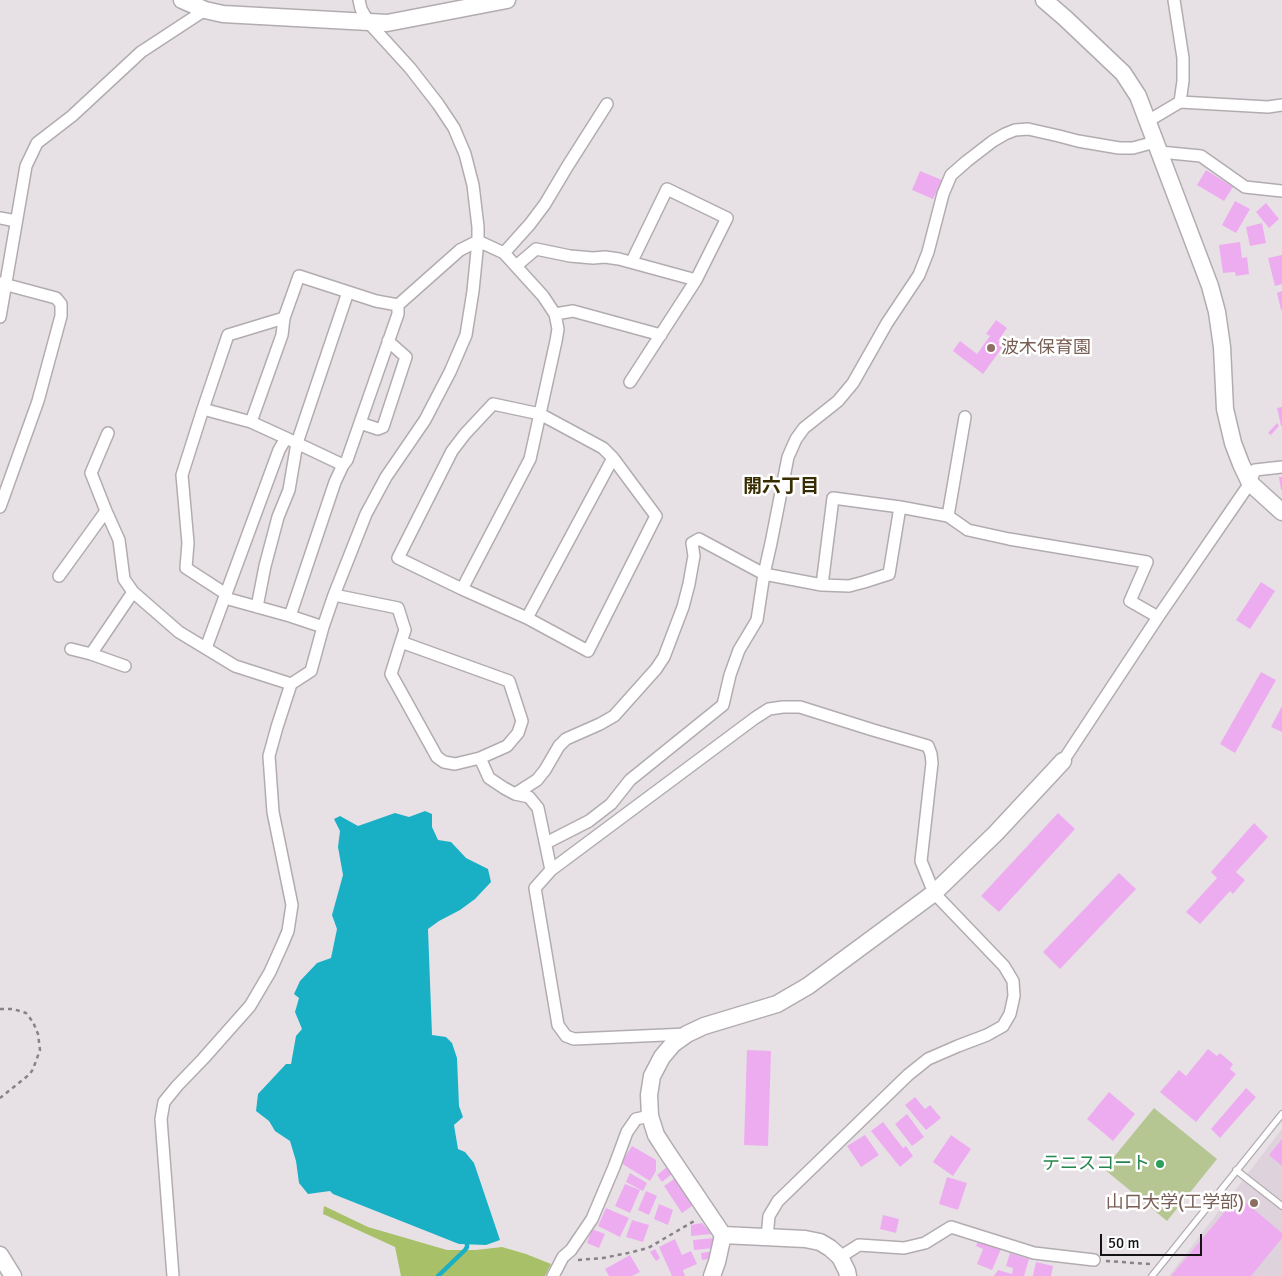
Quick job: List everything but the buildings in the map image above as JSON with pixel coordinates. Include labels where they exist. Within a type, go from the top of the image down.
[{"type":"street","points":[[182,0],[204,10],[223,14],[369,23],[394,22],[502,0]]},
{"type":"street","points":[[173,1276],[161,1119],[164,1102],[176,1086],[250,1006],[270,972],[288,931],[292,905],[273,812],[269,756],[276,727],[291,684],[311,671],[334,595],[366,514],[386,477],[425,420],[450,372],[466,334],[473,291],[478,227],[473,186],[454,128],[410,68],[369,23],[361,9],[359,0]]},
{"type":"street","points":[[1044,0],[1123,73],[1138,96],[1217,312],[1222,347],[1225,409],[1233,443],[1250,483],[1282,512]]},
{"type":"street","points":[[1174,0],[1183,58],[1183,81],[1180,102]]},
{"type":"street","points":[[0,317],[3,284],[26,166],[37,143],[72,116],[140,52],[204,10]]},
{"type":"street","points":[[1148,121],[1180,102],[1268,107],[1282,105]]},
{"type":"street","points":[[504,253],[545,204],[607,104]]},
{"type":"street","points":[[546,844],[589,822],[611,804],[630,780],[723,705],[739,650],[758,620],[764,574],[772,543],[788,457],[796,439],[804,428],[838,402],[853,383],[887,323],[919,275],[928,252],[943,194],[951,175],[966,161],[1005,134],[1015,130],[1028,129],[1078,141],[1119,148],[1158,147],[1201,156],[1245,187],[1282,192]]},
{"type":"street","points":[[630,382],[696,280],[727,218],[667,189],[632,262]]},
{"type":"street","points":[[0,218],[16,221]]},
{"type":"street","points":[[462,589],[530,459],[558,328],[555,314],[543,296],[516,266],[504,253],[478,241]]},
{"type":"street","points":[[290,616],[335,482],[342,465],[347,460],[398,314],[398,305],[460,250],[478,241]]},
{"type":"street","points":[[516,266],[536,249],[570,256],[605,257],[632,262],[696,280]]},
{"type":"street","points":[[251,422],[282,335],[284,318],[299,276],[376,301],[398,305]]},
{"type":"street","points":[[0,507],[38,400],[61,316],[61,304],[56,298],[3,284]]},
{"type":"street","points":[[257,607],[265,566],[278,517],[289,490],[292,440],[348,292]]},
{"type":"street","points":[[555,314],[573,312],[661,335]]},
{"type":"street","points":[[284,318],[228,335],[182,475],[188,543],[186,568],[226,596],[323,627]]},
{"type":"street","points":[[360,423],[378,429],[382,427],[406,357],[388,340]]},
{"type":"street","points":[[493,404],[540,414],[603,448],[613,458],[656,516],[588,651],[527,618],[398,558],[452,451],[493,404]]},
{"type":"street","points":[[203,409],[251,422],[342,465]]},
{"type":"street","points":[[948,516],[964,416]]},
{"type":"street","points":[[108,433],[91,473],[119,540],[124,579],[133,592],[179,632],[235,666],[291,684]]},
{"type":"street","points":[[206,648],[279,450],[292,440]]},
{"type":"street","points":[[527,618],[613,458]]},
{"type":"street","points":[[712,1276],[723,1235],[656,1135],[650,1116],[649,1095],[652,1076],[662,1057],[673,1044],[686,1034],[704,1026],[777,1004],[808,986],[934,893],[996,833],[1063,761],[1158,617],[1250,483],[1255,470],[1282,467]]},
{"type":"street","points":[[822,585],[833,498],[948,516],[968,530],[1009,539],[1147,562],[1130,601],[1158,617]]},
{"type":"street","points":[[516,794],[537,780],[559,746],[566,739],[614,716],[656,670],[664,657],[683,607],[694,556],[692,543],[699,539],[764,574],[822,585],[849,586],[889,574],[900,507]]},
{"type":"street","points":[[59,576],[106,511]]},
{"type":"street","points":[[92,654],[133,592]]},
{"type":"street","points":[[334,595],[398,608],[405,630],[401,642],[391,674],[437,757],[444,762],[455,764],[480,758],[507,746],[518,733],[522,721],[509,681],[401,642]]},
{"type":"street","points":[[71,649],[92,654],[125,666]]},
{"type":"street","points":[[686,1034],[574,1039],[566,1036],[558,1026],[535,888],[551,870],[769,709],[800,707],[928,746],[932,763],[921,861],[934,893],[1004,966],[1013,981],[1014,996],[1010,1014],[1003,1026],[987,1035],[928,1059],[908,1075],[778,1201],[769,1216],[766,1237]]},
{"type":"street","points":[[480,758],[489,778],[516,794],[529,797],[538,808],[551,870]]},
{"type":"street","points":[[553,1276],[563,1257],[592,1219],[627,1132],[636,1119],[650,1116]]},
{"type":"street","points":[[840,1257],[859,1244],[904,1248],[925,1243],[951,1227],[1034,1253],[1094,1260]]},
{"type":"street","points":[[723,1235],[805,1239],[820,1242],[840,1257],[848,1276]]},
{"type":"street","points":[[0,1255],[13,1276]]},
{"type":"lane","points":[[1152,1276],[1282,1114]]},
{"type":"lane","points":[[1236,1170],[1282,1206]]},
{"type":"path","points":[[0,1009],[13,1008],[26,1013],[33,1022],[38,1034],[40,1050],[30,1074],[0,1098]]},
{"type":"path","points":[[563,1257],[579,1260],[595,1259],[648,1248],[696,1220],[707,1211]]},
{"type":"path","points":[[1094,1260],[1161,1265]]},
{"type":"shaded area","name":"山口大学(工学部)","points":[[1282,1129],[1282,1276],[1169,1276]]},
{"type":"green space","name":"テニスコート","points":[[1154,1108],[1217,1159],[1167,1221],[1104,1169]]},
{"type":"green space","points":[[324,1206],[368,1227],[447,1250],[476,1250],[502,1247],[551,1264],[545,1276],[401,1276],[395,1247],[323,1214]]},
{"type":"water","points":[[425,811],[432,814],[432,827],[438,840],[451,842],[466,858],[488,869],[491,882],[475,899],[428,929],[432,1035],[446,1037],[452,1043],[457,1058],[459,1106],[463,1117],[454,1125],[458,1149],[465,1152],[474,1163],[500,1240],[486,1245],[459,1244],[333,1194],[330,1191],[308,1194],[299,1183],[296,1161],[290,1141],[275,1131],[269,1121],[256,1111],[258,1094],[286,1064],[291,1064],[296,1036],[302,1029],[295,1012],[299,998],[294,994],[300,981],[317,963],[331,958],[337,929],[332,915],[343,875],[338,847],[340,831],[334,819],[340,816],[358,826],[395,813],[409,817]]},
{"type":"waterway","points":[[438,1276],[465,1250],[467,1240]]},
{"type":"place","name":"波木保育園","points":[[991,348]]},
{"type":"place","name":"テニスコート","points":[[1160,1164]]},
{"type":"place","name":"山口大学(工学部)","points":[[1254,1203]]},
{"type":"district","name":"開六丁目","points":[[781,487]]}]
